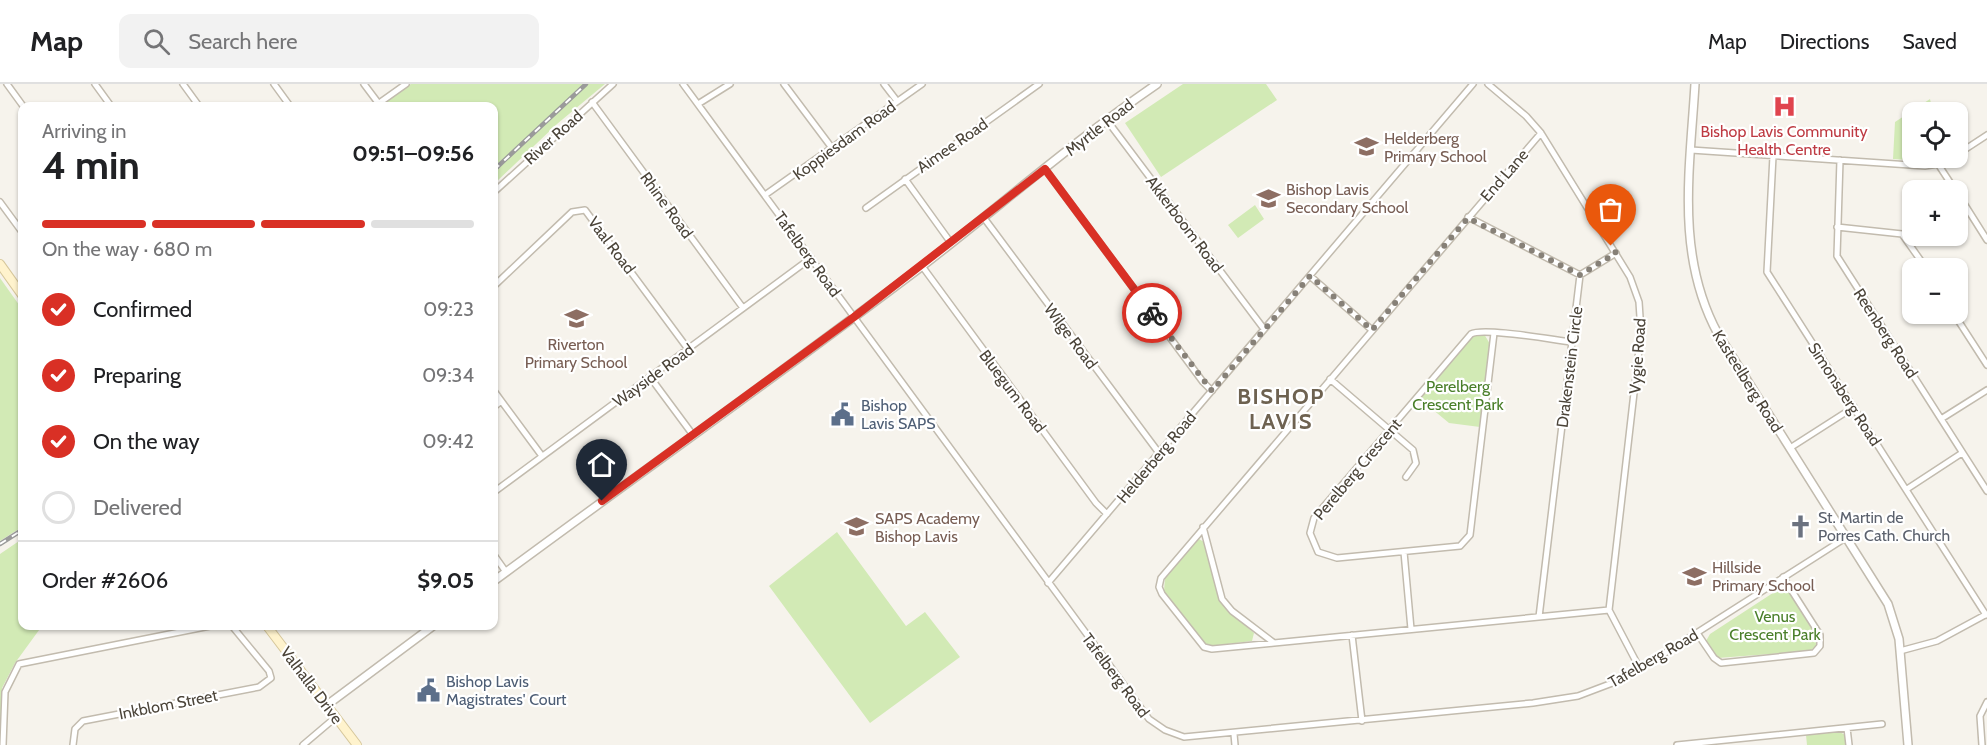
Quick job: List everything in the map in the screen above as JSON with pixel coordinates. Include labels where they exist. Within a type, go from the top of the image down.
[{"type":"main road","points":[[0,264],[18,289]]},
{"type":"main road","name":"Valhalla Drive","points":[[270,630],[357,745]]},
{"type":"street","points":[[7,84],[20,102]]},
{"type":"street","points":[[95,84],[108,102]]},
{"type":"street","points":[[183,84],[196,102]]},
{"type":"street","points":[[274,84],[287,102]]},
{"type":"street","points":[[364,84],[375,102]]},
{"type":"street","points":[[381,102],[405,84]]},
{"type":"street","name":"River Road","points":[[498,188],[613,84]]},
{"type":"street","name":"Tafelberg Road","points":[[683,84],[1149,719],[1157,726],[1184,737],[1234,734],[1561,699],[1605,686],[1640,669],[1847,537]]},
{"type":"street","points":[[698,104],[730,84]]},
{"type":"street","points":[[784,84],[832,148]]},
{"type":"street","points":[[884,84],[897,101]]},
{"type":"street","name":"Koppiesdam Road","points":[[765,195],[922,84]]},
{"type":"street","name":"Aimee Road","points":[[866,208],[1039,84]]},
{"type":"street","name":"Myrtle Road","points":[[498,578],[854,317],[984,218],[1106,118],[1157,84]]},
{"type":"street","name":"Helderberg Road","points":[[1048,583],[1473,84]]},
{"type":"street","name":"Vygie Road","points":[[1488,84],[1526,116],[1541,133],[1616,253],[1635,289],[1641,332],[1609,610]]},
{"type":"street","name":"Kasteelberg Road","points":[[1695,84],[1687,225],[1701,297],[1718,334],[1888,604],[1900,651],[1908,745]]},
{"type":"street","name":"Rhine Road","points":[[592,102],[743,308]]},
{"type":"street","name":"Akkerboom Road","points":[[1106,118],[1264,330]]},
{"type":"street","name":"End Lane","points":[[1468,218],[1541,133]]},
{"type":"street","points":[[1968,147],[1987,135]]},
{"type":"street","points":[[1691,150],[1902,164]]},
{"type":"street","name":"Simonsberg Road","points":[[1773,156],[1766,270],[1987,614]]},
{"type":"street","name":"Reenberg Road","points":[[1840,160],[1836,249],[1839,259],[1987,491]]},
{"type":"street","points":[[1045,169],[1212,391]]},
{"type":"street","points":[[905,179],[951,243]]},
{"type":"street","points":[[0,202],[18,227]]},
{"type":"street","name":"Vaal Road","points":[[498,282],[572,213],[585,210],[688,349]]},
{"type":"street","points":[[1968,211],[1987,240]]},
{"type":"street","name":"Wilge Road","points":[[984,218],[1159,453]]},
{"type":"street","points":[[1616,253],[1580,275],[1468,218],[1203,527],[1161,578],[1159,587],[1162,594],[1204,647],[1212,649],[1609,610],[1640,669]]},
{"type":"street","points":[[1837,227],[1902,234],[1919,258]]},
{"type":"street","name":"Wayside Road","points":[[498,489],[811,258]]},
{"type":"street","name":"Bluegum Road","points":[[922,266],[1089,494],[1107,514]]},
{"type":"street","name":"Drakenstein Circle","points":[[1539,617],[1580,275]]},
{"type":"street","points":[[1310,276],[1372,330]]},
{"type":"street","points":[[1960,324],[1987,365]]},
{"type":"street","name":"Perelberg Crescent","points":[[1479,331],[1494,333],[1469,538],[1460,546],[1332,558],[1315,548],[1310,533],[1314,518],[1389,430],[1471,334],[1479,331]]},
{"type":"street","points":[[1494,333],[1572,342]]},
{"type":"street","points":[[650,377],[693,435]]},
{"type":"street","points":[[1330,379],[1415,453],[1416,463],[1406,477]]},
{"type":"street","points":[[1941,419],[1987,390]]},
{"type":"street","points":[[498,397],[542,456]]},
{"type":"street","points":[[1790,448],[1854,407]]},
{"type":"street","points":[[1907,489],[1962,453]]},
{"type":"street","points":[[1203,527],[1222,599],[1232,610],[1274,643]]},
{"type":"street","points":[[1404,552],[1411,629]]},
{"type":"street","points":[[498,561],[506,572]]},
{"type":"street","points":[[1697,633],[1714,658],[1721,663],[1814,653],[1820,646],[1820,635],[1783,577]]},
{"type":"street","points":[[1900,651],[1937,641],[1987,614]]},
{"type":"street","points":[[3,745],[6,692],[19,664],[190,630]]},
{"type":"street","name":"Inkblom Street","points":[[73,745],[75,729],[83,721],[259,687],[269,681],[269,670],[235,630]]},
{"type":"street","points":[[327,705],[429,630]]},
{"type":"street","points":[[1352,635],[1362,721]]},
{"type":"street","points":[[1982,745],[1980,716],[1987,702]]},
{"type":"street","points":[[303,745],[336,717]]},
{"type":"street","points":[[1678,745],[1882,724]]},
{"type":"street","points":[[1847,728],[1849,745]]},
{"type":"street","points":[[1234,734],[1235,745]]},
{"type":"green space","points":[[411,84],[605,84],[557,124],[498,180],[498,102],[386,102]]},
{"type":"green space","points":[[1183,84],[1266,84],[1277,100],[1161,177],[1125,123]]},
{"type":"green space","points":[[1902,117],[1902,160],[1893,159],[1895,122]]},
{"type":"green space","points":[[1255,205],[1264,219],[1238,238],[1228,225]]},
{"type":"green space","points":[[0,278],[18,303],[18,530],[0,541]]},
{"type":"green space","name":"Perelberg Crescent Park","points":[[1484,334],[1490,344],[1480,427],[1449,423],[1420,399],[1473,336]]},
{"type":"green space","points":[[837,532],[906,626],[925,612],[960,657],[870,723],[769,586]]},
{"type":"green space","points":[[1199,539],[1204,542],[1219,598],[1230,613],[1254,633],[1252,641],[1211,646],[1204,644],[1164,591],[1165,578]]},
{"type":"green space","points":[[18,542],[18,630],[39,630],[15,663],[2,688],[0,745],[0,554]]},
{"type":"green space","name":"Venus Crescent Park","points":[[1779,589],[1789,592],[1817,637],[1816,646],[1810,651],[1718,658],[1706,641],[1710,634]]},
{"type":"green space","points":[[1840,732],[1845,735],[1846,745],[1807,745],[1806,735]]},
{"type":"railway","points":[[498,166],[586,84]]},
{"type":"railway","points":[[0,544],[18,533]]},
{"type":"way so far","points":[[1152,313],[1212,391],[1310,276],[1372,330],[1468,218],[1580,275],[1616,253],[1611,246]]},
{"type":"place","name":"Bishop Lavis Community Health Centre","points":[[1784,106]]},
{"type":"place","name":"Helderberg Primary School","points":[[1366,147]]},
{"type":"place","name":"Bishop Lavis Secondary School","points":[[1268,198]]},
{"type":"place","name":"Riverton Primary School","points":[[576,319]]},
{"type":"place","name":"Bishop Lavis SAPS","points":[[843,414]]},
{"type":"place","name":"St. Martin de Porres Cath. Church","points":[[1800,526]]},
{"type":"place","name":"SAPS Academy Bishop Lavis","points":[[857,527]]},
{"type":"place","name":"Hillside Primary School","points":[[1694,576]]},
{"type":"place","name":"Bishop Lavis Magistrates' Court","points":[[428,690]]},
{"type":"district","name":"BISHOP LAVIS","points":[[1281,408]]},
{"type":"route","points":[[602,501],[854,317],[1045,169],[1152,313]]}]
